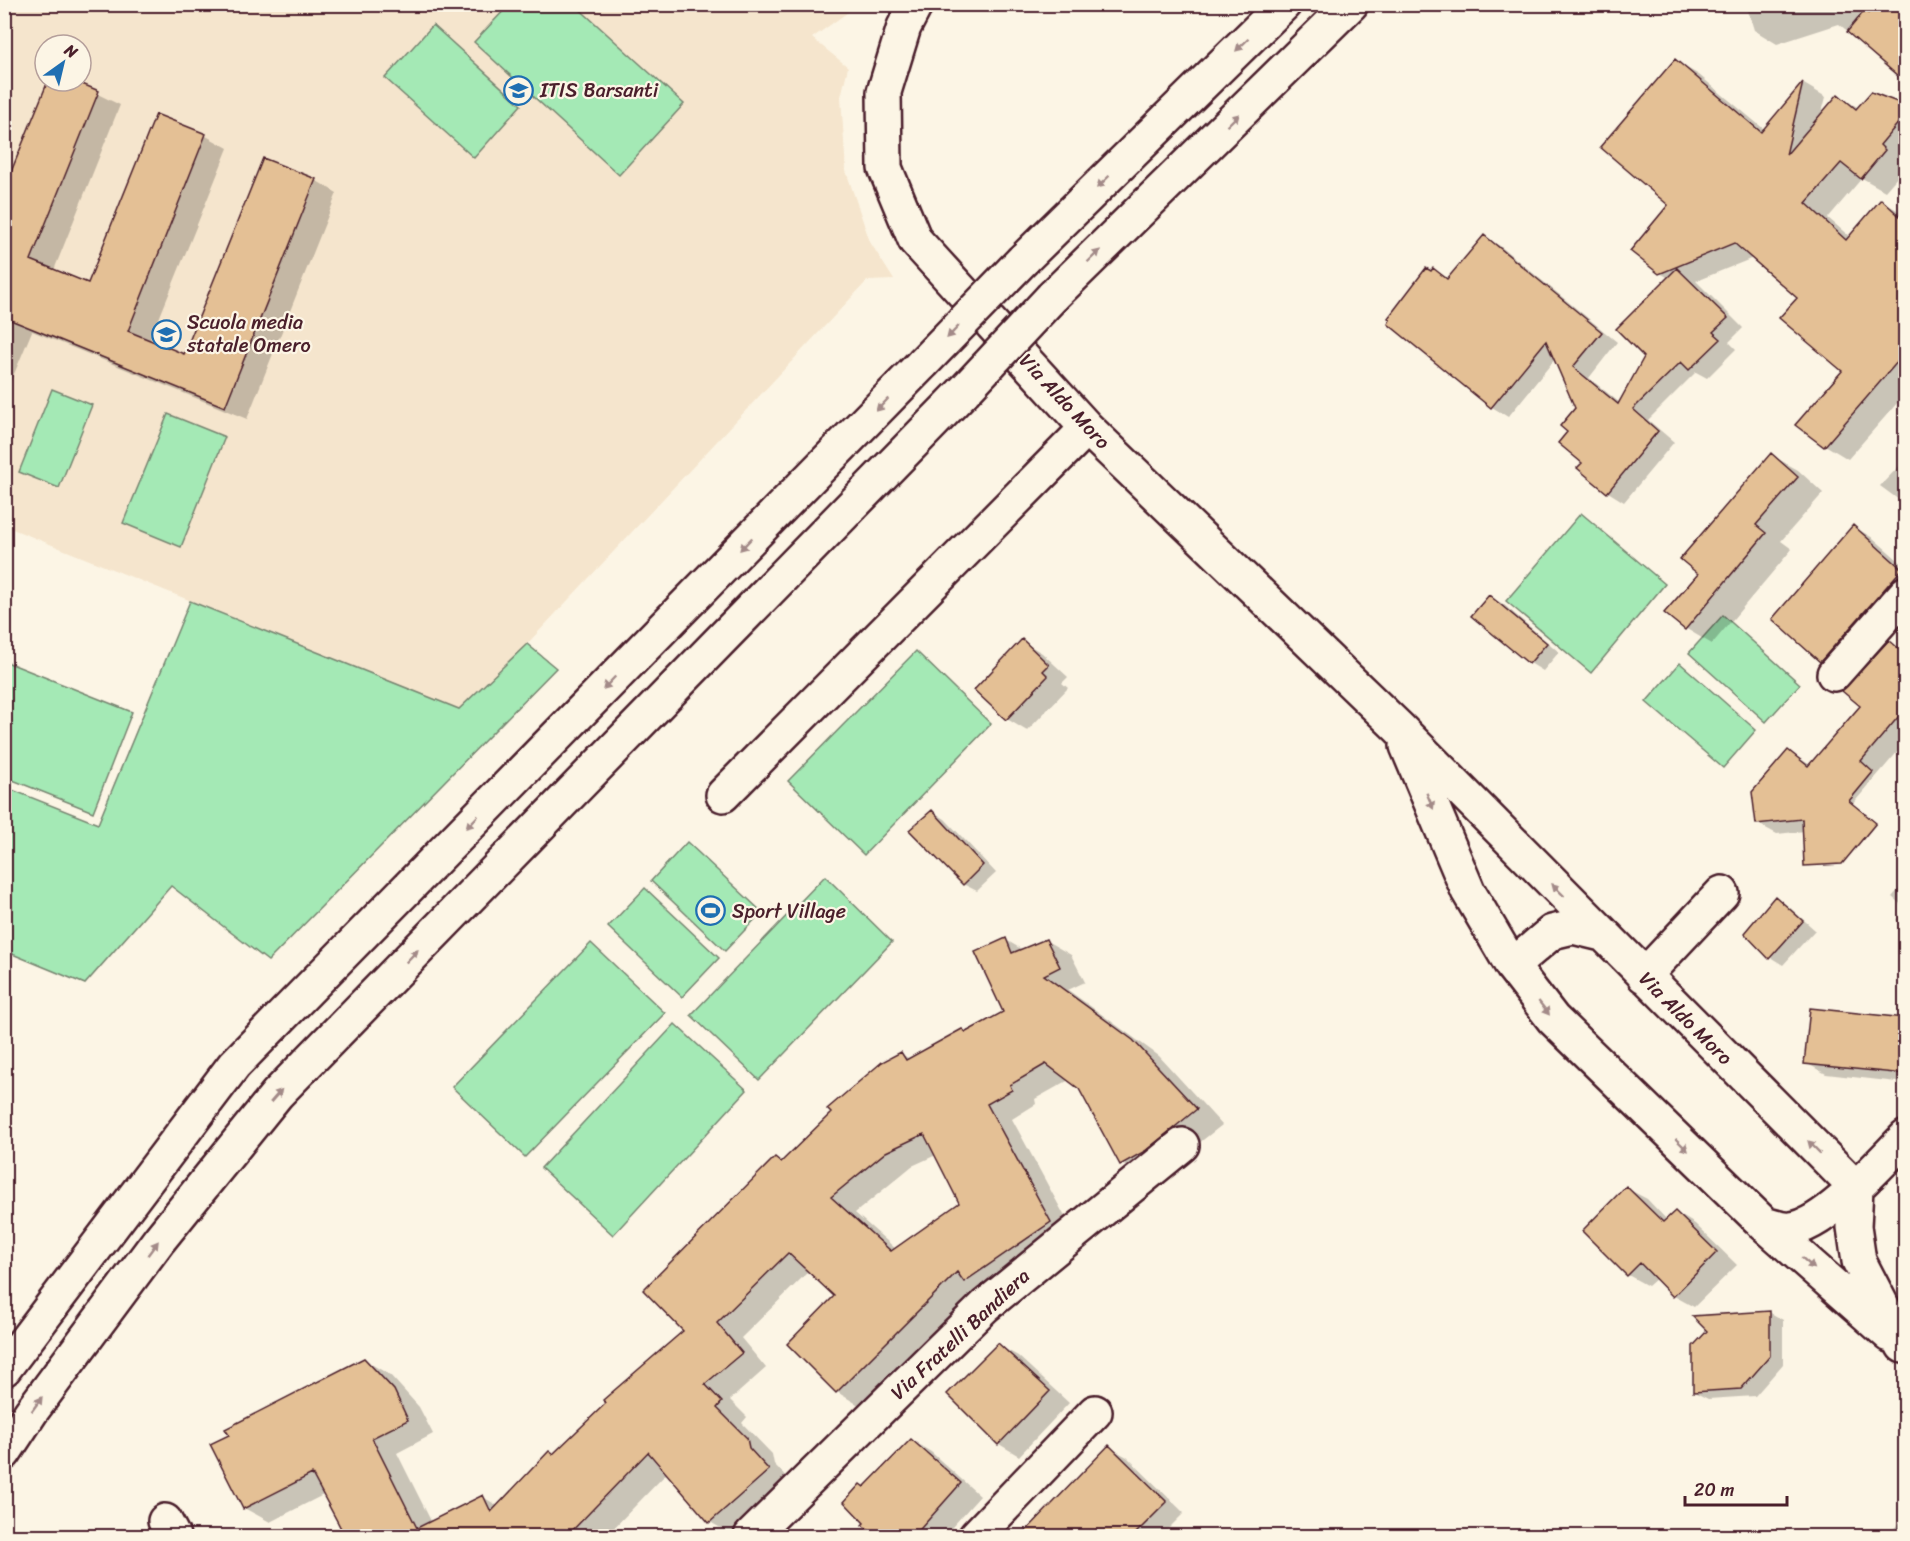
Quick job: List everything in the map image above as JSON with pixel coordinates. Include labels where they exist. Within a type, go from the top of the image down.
[{"type":"main road","name":"Via Aldo Moro","points":[[916,4],[904,27],[884,92],[885,168],[915,240],[1087,428],[1399,728],[1856,1188],[1854,1227],[1859,1261],[1904,1347]]},
{"type":"main road","points":[[4,1370],[234,1065],[1023,260],[1284,4]]},
{"type":"main road","points":[[4,1453],[31,1412],[159,1240],[277,1094],[964,391],[1052,297],[1351,4]]},
{"type":"main road","points":[[723,795],[1087,428]]},
{"type":"main road","points":[[1834,674],[1905,593]]},
{"type":"main road","name":"Via Aldo Moro","points":[[1399,728],[1468,891],[1512,966],[1553,1019],[1764,1224],[1904,1347]]},
{"type":"main road","points":[[1644,976],[1722,893]]},
{"type":"main road","points":[[1512,966],[1552,932],[1574,927],[1602,934]]},
{"type":"main road","points":[[1764,1224],[1790,1229],[1809,1225],[1856,1188],[1905,1137]]},
{"type":"main road","name":"Via Fratelli Bandiera","points":[[751,1536],[985,1306],[1182,1145]]},
{"type":"main road","points":[[976,1536],[1095,1412]]},
{"type":"shaded area","points":[[4,5],[858,5],[812,38],[848,67],[841,97],[846,171],[870,242],[894,280],[867,281],[527,644],[459,709],[5,526]]},
{"type":"green space","points":[[509,5],[575,5],[684,104],[619,175],[474,42]]},
{"type":"green space","points":[[433,25],[521,105],[474,158],[385,78]]},
{"type":"green space","points":[[52,389],[92,405],[59,488],[19,472]]},
{"type":"green space","points":[[168,414],[225,437],[181,547],[123,523]]},
{"type":"green space","points":[[1581,513],[1665,584],[1591,673],[1506,601]]},
{"type":"green space","points":[[190,601],[459,709],[527,644],[556,668],[268,961],[171,886],[85,984],[5,951],[5,787],[98,824]]},
{"type":"green space","points":[[1723,615],[1800,684],[1766,722],[1689,653]]},
{"type":"green space","points":[[916,651],[991,724],[864,855],[788,781]]},
{"type":"green space","points":[[4,661],[132,712],[93,812],[5,777]]},
{"type":"green space","points":[[1680,663],[1756,730],[1723,768],[1646,702]]},
{"type":"green space","points":[[687,842],[762,912],[725,951],[651,881]]},
{"type":"green space","points":[[825,876],[892,942],[759,1080],[691,1015]]},
{"type":"green space","points":[[645,888],[719,958],[682,997],[608,927]]},
{"type":"green space","points":[[591,943],[665,1013],[525,1157],[452,1087]]},
{"type":"green space","points":[[675,1024],[747,1090],[613,1235],[541,1168]]},
{"type":"building","points":[[1875,4],[1905,4],[1905,82],[1847,32],[1865,10],[1868,13]]},
{"type":"building","points":[[1675,59],[1761,132],[1803,82],[1786,155],[1838,94],[1856,109],[1871,92],[1905,105],[1905,115],[1880,145],[1885,150],[1861,179],[1841,163],[1806,203],[1846,240],[1881,199],[1905,221],[1905,353],[1824,447],[1795,425],[1842,371],[1779,318],[1797,298],[1734,243],[1659,274],[1630,251],[1668,205],[1600,147]]},
{"type":"building","points":[[93,88],[99,91],[31,260],[88,283],[156,114],[206,134],[128,331],[184,354],[263,158],[316,179],[225,407],[8,319],[4,323],[4,189],[43,93],[93,93]]},
{"type":"building","points":[[1484,235],[1602,332],[1573,367],[1618,404],[1644,357],[1616,329],[1677,268],[1728,318],[1713,332],[1721,339],[1689,370],[1681,362],[1633,409],[1658,431],[1607,493],[1577,468],[1582,463],[1558,443],[1567,432],[1560,426],[1575,408],[1546,341],[1491,408],[1388,324],[1390,320],[1388,318],[1426,268],[1431,271],[1433,268],[1447,279]]},
{"type":"building","points":[[1771,453],[1798,477],[1756,525],[1766,533],[1685,630],[1664,613],[1698,574],[1680,559]]},
{"type":"building","points":[[1853,525],[1902,569],[1820,662],[1772,619]]},
{"type":"building","points":[[1489,595],[1547,643],[1529,664],[1471,616]]},
{"type":"building","points":[[1022,639],[1049,665],[1043,671],[1048,676],[1006,720],[974,690]]},
{"type":"building","points":[[1889,640],[1905,654],[1905,709],[1861,761],[1873,772],[1849,801],[1876,823],[1842,864],[1804,866],[1802,819],[1756,824],[1752,792],[1788,750],[1808,766],[1860,706],[1842,691]]},
{"type":"building","points":[[932,810],[983,865],[963,885],[909,830]]},
{"type":"building","points":[[1775,896],[1803,921],[1769,959],[1744,933]]},
{"type":"building","points":[[1006,938],[1012,953],[1046,939],[1060,967],[1044,975],[1133,1040],[1197,1109],[1145,1151],[1120,1165],[1079,1089],[1046,1064],[1010,1085],[1012,1090],[987,1104],[1051,1222],[964,1282],[957,1272],[836,1393],[787,1344],[834,1296],[788,1253],[717,1323],[742,1353],[705,1384],[722,1402],[717,1408],[747,1438],[749,1448],[769,1470],[709,1523],[648,1452],[567,1536],[345,1536],[312,1474],[243,1509],[210,1444],[229,1435],[225,1429],[364,1358],[394,1390],[408,1420],[372,1438],[417,1528],[483,1495],[491,1512],[549,1451],[553,1454],[606,1403],[603,1400],[683,1331],[643,1290],[775,1157],[781,1162],[831,1113],[827,1109],[882,1062],[901,1052],[906,1060],[962,1029],[966,1032],[1003,1012],[975,952]],"holes":[[[924,1134],[959,1203],[891,1251],[831,1197],[886,1152]]]},
{"type":"building","points":[[1810,1008],[1905,1018],[1905,1074],[1804,1064]]},
{"type":"building","points":[[1626,1186],[1663,1222],[1675,1211],[1717,1252],[1673,1297],[1640,1263],[1627,1276],[1582,1231]]},
{"type":"building","points":[[1770,1311],[1770,1356],[1741,1389],[1693,1392],[1693,1346],[1707,1331],[1692,1316]]},
{"type":"building","points":[[998,1343],[1050,1391],[998,1445],[947,1394]]},
{"type":"building","points":[[911,1439],[961,1483],[914,1536],[877,1536],[862,1525],[864,1523],[844,1502],[860,1484],[864,1487]]},
{"type":"building","points":[[1109,1445],[1167,1502],[1133,1536],[1021,1536]]},
{"type":"place","name":"ITIS Barsanti","points":[[519,90]]},
{"type":"place","name":"Scuola media statale Omero","points":[[166,334]]},
{"type":"place","name":"Sport Village","points":[[711,911]]}]
